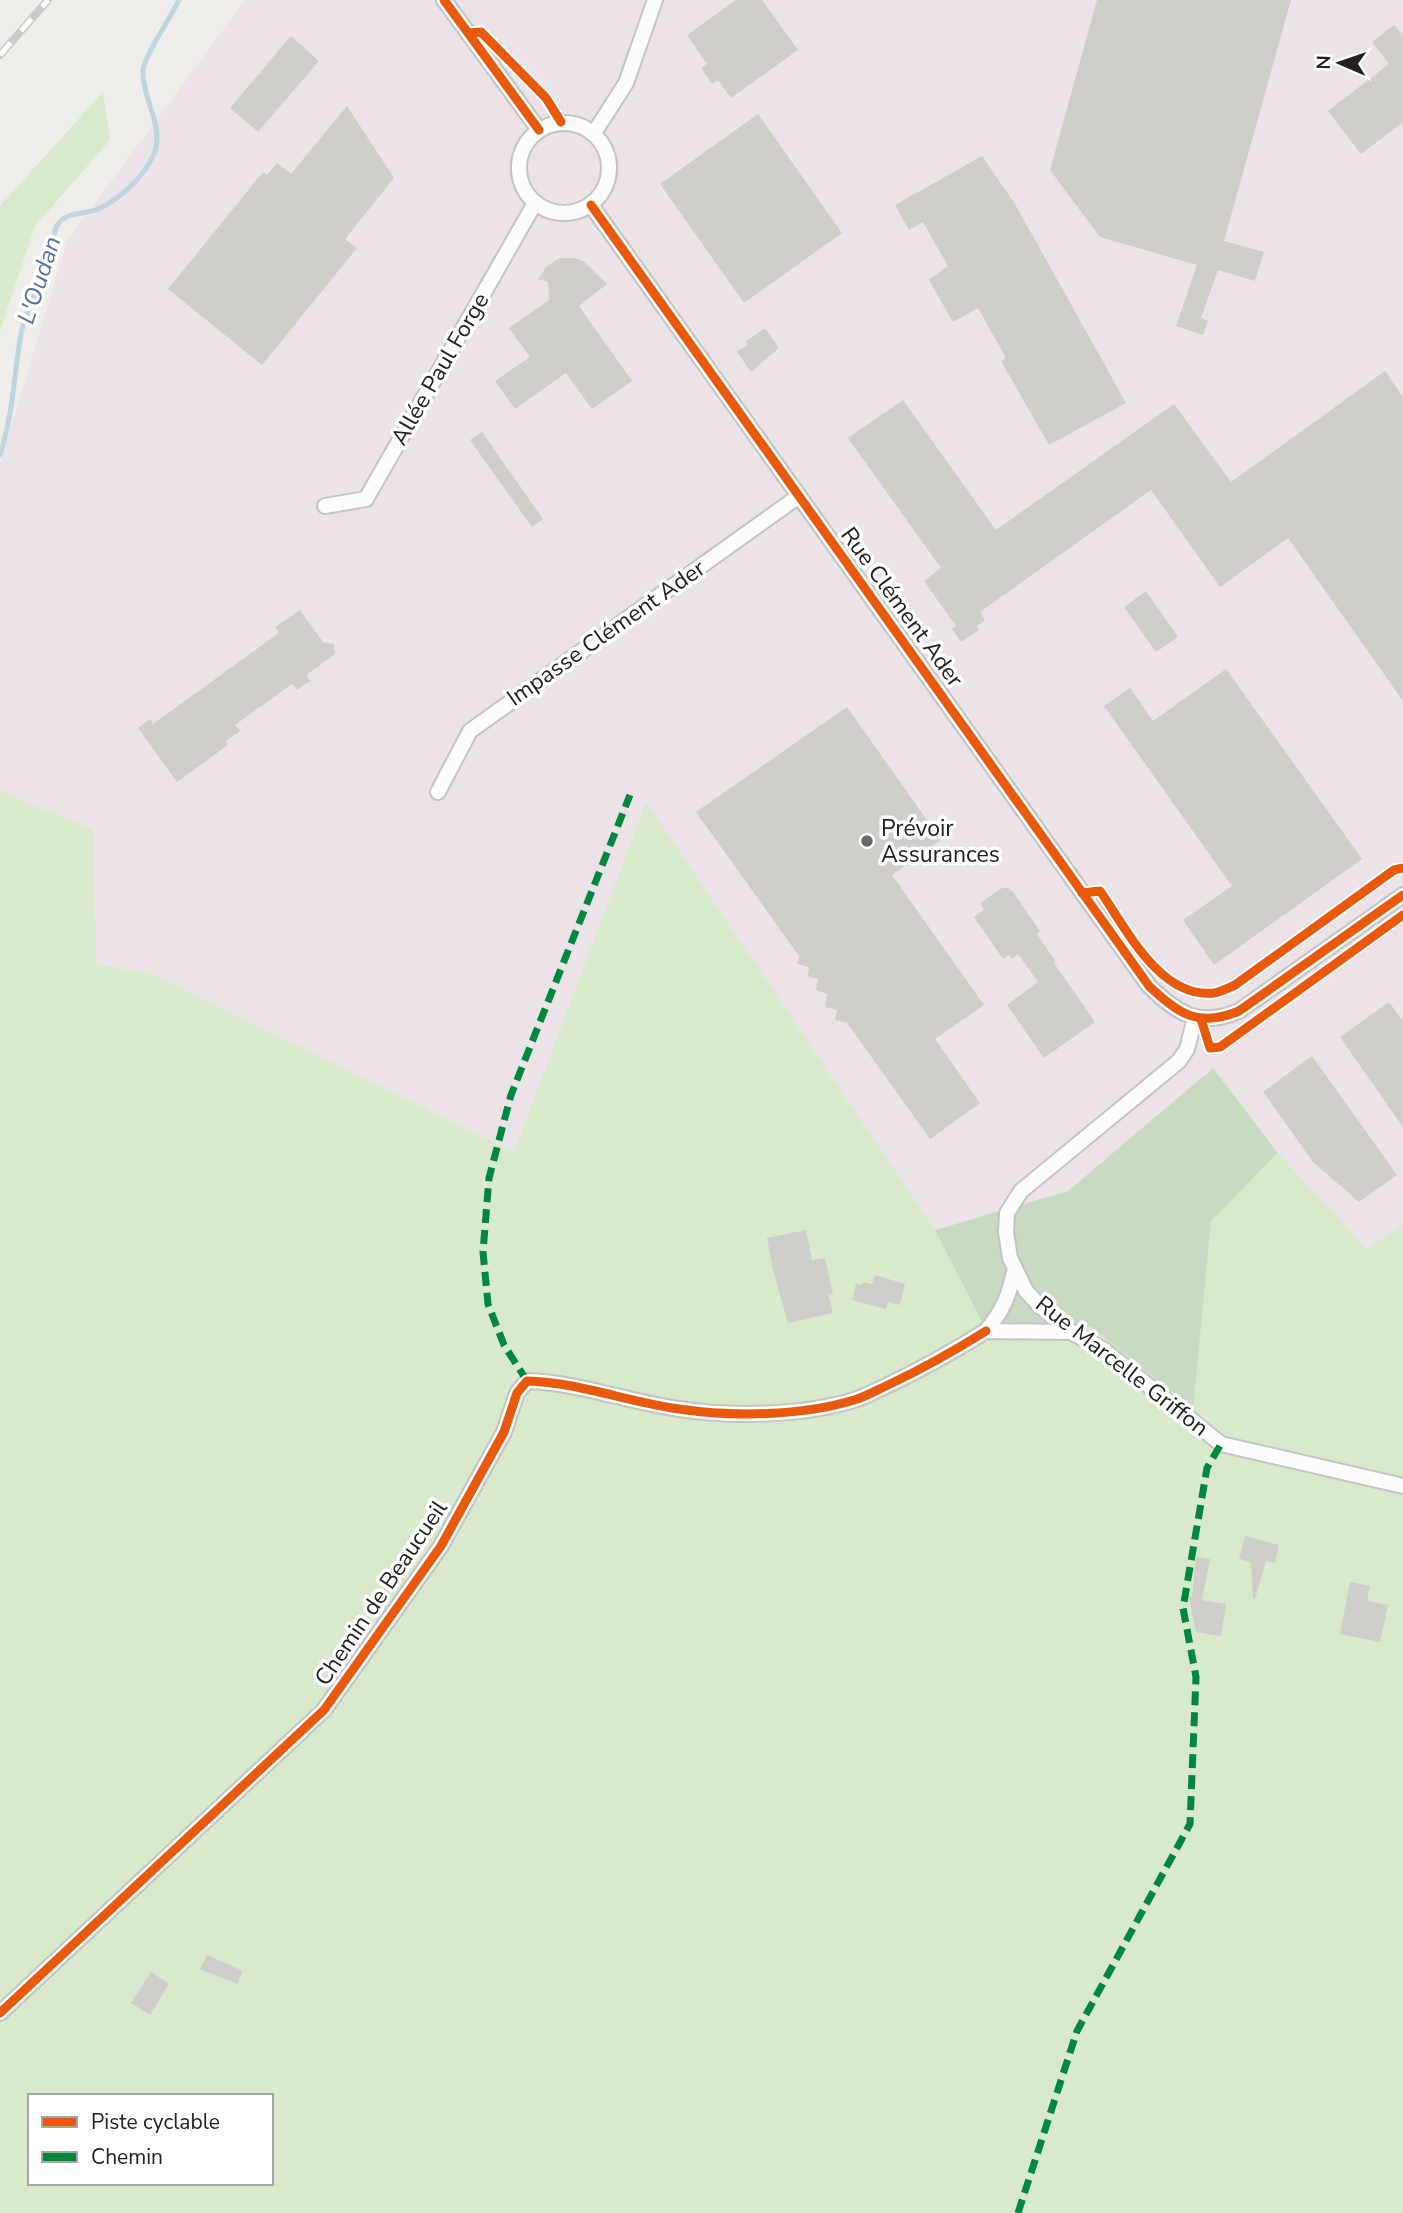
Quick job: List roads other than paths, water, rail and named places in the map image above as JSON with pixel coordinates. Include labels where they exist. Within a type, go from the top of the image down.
[{"type":"street","points":[[444,0],[539,130]]},
{"type":"street","points":[[594,133],[626,83],[655,0]]},
{"type":"street","points":[[561,122],[574,123],[594,133],[609,157],[607,185],[600,197],[591,205],[567,214],[545,209],[536,203],[526,193],[520,179],[519,163],[528,140],[539,130],[561,122]]},
{"type":"street","name":"Allée Paul Forge","points":[[325,506],[366,499],[536,203]]},
{"type":"street","name":"Rue Clément Ader","points":[[591,205],[1149,986],[1181,1013],[1195,1018]]},
{"type":"street","name":"Impasse Clément Ader","points":[[438,792],[470,731],[799,496]]},
{"type":"street","points":[[1195,1018],[1226,1017],[1239,1011],[1403,895]]},
{"type":"street","name":"Rue Marcelle Griffon","points":[[1195,1018],[1188,1049],[1179,1061],[1021,1191],[1007,1213],[1006,1232],[1014,1268],[1026,1291],[1039,1305],[1071,1332],[1104,1350],[1221,1444],[1403,1486]]},
{"type":"street","name":"Chemin de Beaucueil","points":[[0,2013],[324,1710],[441,1546],[503,1432],[517,1393],[527,1381],[547,1381],[679,1409],[771,1413],[856,1400],[928,1366],[986,1331],[999,1316],[1009,1297],[1014,1268]]},
{"type":"street","points":[[986,1331],[1071,1332]]},
{"type":"waterway","name":"L'Oudan","points":[[0,455],[11,410],[23,324],[49,259],[56,228],[69,216],[98,209],[115,199],[138,179],[154,154],[157,133],[143,71],[179,0]]},
{"type":"railway","points":[[0,55],[48,0]]},
{"type":"place","name":"Prévoir Assurances","points":[[867,841]]}]
